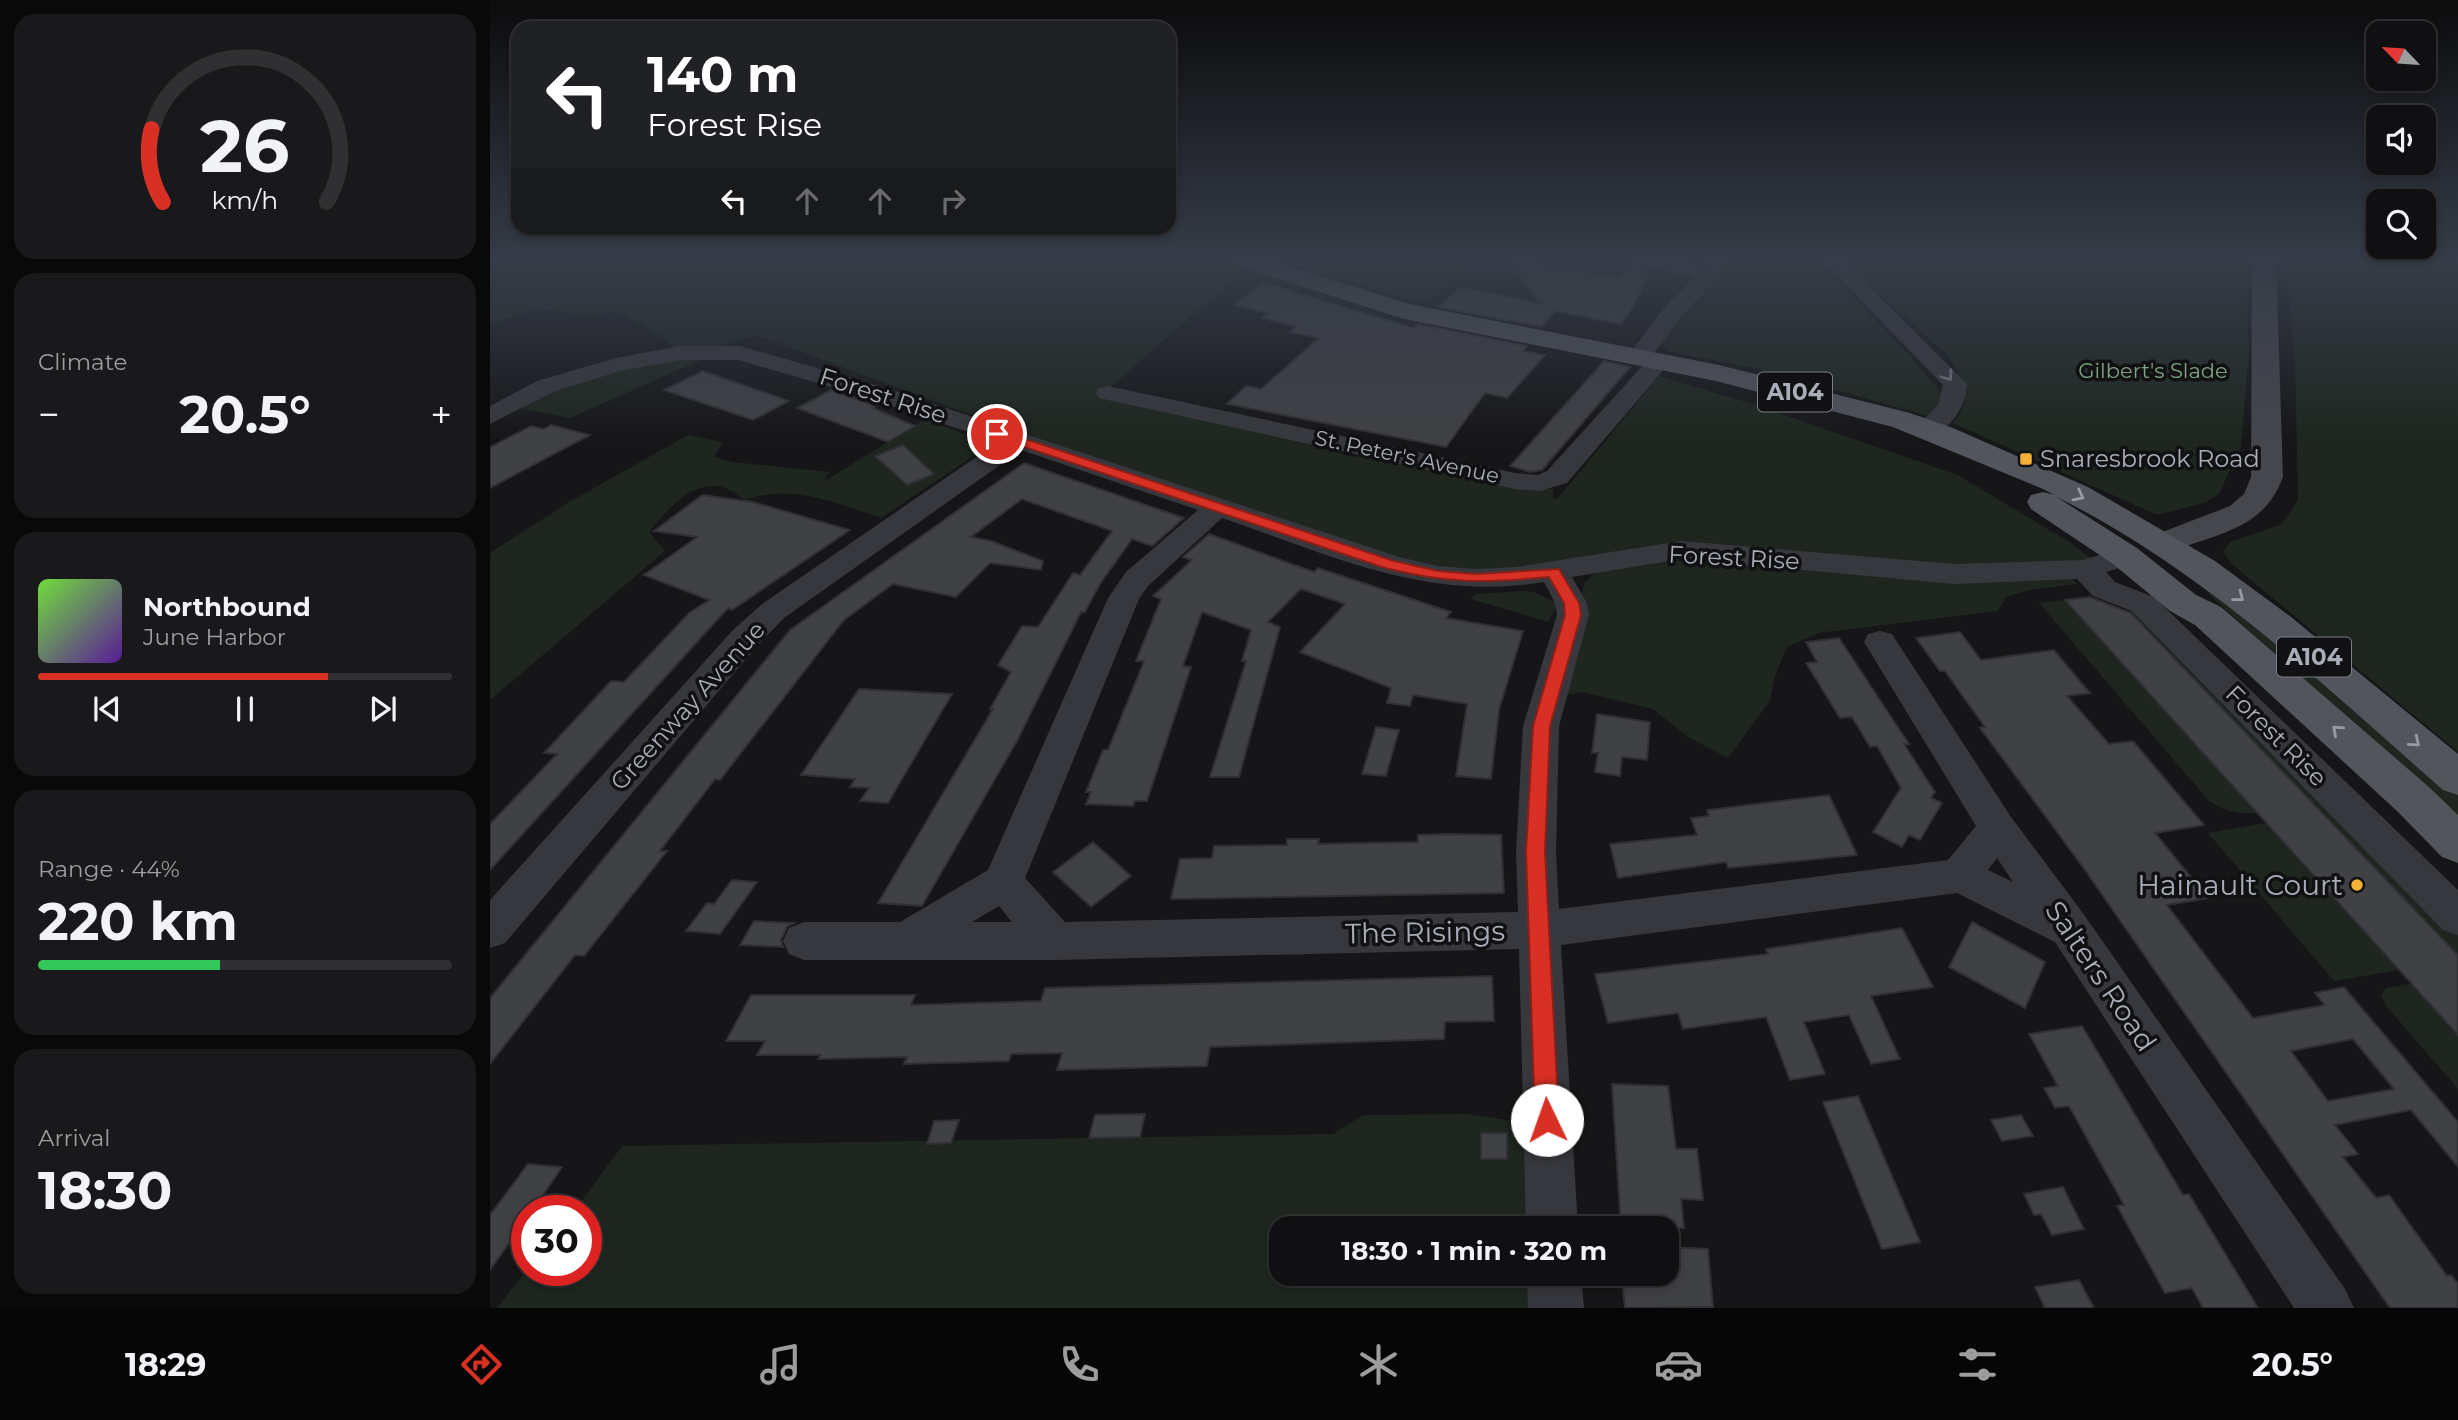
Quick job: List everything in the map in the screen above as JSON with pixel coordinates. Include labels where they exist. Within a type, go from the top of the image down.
[{"type":"main road","name":"A104","points":[[1450,320],[1749,380],[1870,414],[1894,417],[1928,428],[2041,477],[2144,550],[2297,643],[2458,778]]},
{"type":"main road","name":"A104","points":[[1870,414],[1882,424],[1986,470],[2081,526],[2144,550],[2183,603],[2208,616],[2414,800],[2458,844]]},
{"type":"street","name":"St. Peter's Avenue","points":[[1108,393],[1515,481],[1540,483],[1558,477],[1649,359],[1669,320]]},
{"type":"street","points":[[1894,320],[1955,384],[1956,397],[1950,409],[1928,428]]},
{"type":"street","points":[[2144,550],[2242,513],[2259,498],[2267,477],[2265,320]]},
{"type":"street","name":"Forest Rise","points":[[497,411],[564,379],[603,368],[680,353],[740,353],[817,374],[1391,565],[1438,576],[1476,579],[1554,572],[1624,557],[1681,550],[1955,574],[2085,569],[2144,550]]},
{"type":"street","name":"Greenway Avenue","points":[[490,930],[744,639],[773,611],[1017,441]]},
{"type":"street","points":[[903,943],[1003,881],[1124,598],[1137,579],[1217,508]]},
{"type":"street","name":"Forest Rise","points":[[2085,569],[2104,589],[2143,604],[2458,917]]},
{"type":"street","points":[[1551,1216],[1535,852],[1541,726],[1573,615],[1571,603],[1554,572]]},
{"type":"street","name":"Salters Road","points":[[1880,642],[1997,828],[2070,929],[2326,1308]]},
{"type":"street","points":[[1997,828],[1960,876],[2070,929]]},
{"type":"street","name":"The Risings","points":[[804,941],[1055,941],[1538,930],[1960,876]]},
{"type":"street","points":[[1003,881],[1055,941]]},
{"type":"street","points":[[1555,1286],[1556,1308]]},
{"type":"green space","points":[[633,320],[1187,320],[1099,397],[1308,442],[1348,456],[1397,459],[1531,488],[1553,489],[1553,500],[1558,498],[1659,376],[1753,404],[1958,475],[2068,541],[2093,560],[1945,566],[1677,545],[1641,547],[1544,565],[1478,572],[1416,563],[1028,436],[756,335],[725,346],[672,347],[666,339]]},
{"type":"green space","points":[[1678,320],[1875,320],[1946,398],[1928,416],[1764,370],[1667,351],[1661,343]]},
{"type":"green space","name":"Gilbert's Slade","points":[[1908,320],[2248,320],[2249,347],[2241,446],[2219,494],[2204,503],[2157,515],[1953,423],[1961,412],[1968,389],[1947,355]]},
{"type":"green space","points":[[2292,320],[2458,320],[2458,752],[2233,565],[2223,552],[2230,542],[2282,524],[2298,500]]},
{"type":"green space","points":[[721,351],[570,418],[505,406],[564,379]]},
{"type":"green space","points":[[925,419],[986,442],[987,447],[881,518],[830,501],[797,494],[744,500],[730,490],[716,486],[691,492],[668,510],[649,532],[665,551],[490,700],[490,553],[569,502],[688,435],[723,442],[714,457],[733,462],[830,472],[823,482]]},
{"type":"green space","points":[[1658,560],[2070,577],[2077,584],[2029,590],[2006,597],[1998,611],[1818,633],[1787,647],[1775,676],[1770,701],[1728,758],[1688,737],[1653,709],[1582,692],[1562,696],[1584,583],[1597,571]]},
{"type":"green space","points":[[1534,592],[1558,604],[1548,622],[1471,599],[1476,594]]},
{"type":"green space","points":[[2213,592],[2458,795],[2458,817],[2208,594]]},
{"type":"green space","points":[[2118,593],[2458,917],[2458,955],[2113,594]]},
{"type":"green space","points":[[2065,600],[2258,813],[2232,811],[2208,800],[2039,603]]},
{"type":"green space","points":[[2266,823],[2399,970],[2334,981],[2208,833]]},
{"type":"green space","points":[[2412,984],[2458,1035],[2458,1089],[2387,1007],[2381,995],[2386,988]]},
{"type":"green space","points":[[1468,1114],[1515,1121],[1523,1133],[1532,1132],[1535,1216],[1269,1216],[1269,1286],[1537,1286],[1538,1308],[497,1308],[514,1286],[602,1286],[602,1195],[586,1195],[622,1146],[1333,1134],[1363,1115]]},
{"type":"building","points":[[1271,320],[1387,320],[1414,328],[1418,324],[1527,346],[1523,351],[1545,355],[1507,398],[1485,393],[1446,447],[1227,404],[1246,386],[1261,389],[1319,338],[1290,332],[1296,326]]},
{"type":"building","points":[[1506,320],[1548,320],[1542,327]]},
{"type":"building","points":[[1601,320],[1624,320],[1621,324]]},
{"type":"building","points":[[1604,361],[1630,367],[1542,470],[1530,472],[1510,466]]},
{"type":"building","points":[[703,371],[789,401],[753,420],[664,390]]},
{"type":"building","points":[[831,390],[876,406],[873,408],[915,426],[888,442],[797,408]]},
{"type":"building","points":[[551,425],[590,435],[490,488],[490,447],[531,426],[544,429]]},
{"type":"building","points":[[903,445],[934,474],[907,485],[875,456]]},
{"type":"building","points":[[1024,463],[1184,518],[1152,546],[1132,539],[1100,584],[1085,612],[1081,612],[1017,741],[922,906],[878,903],[993,709],[990,709],[1011,672],[998,665],[1022,626],[1038,627],[1073,573],[1080,575],[1112,531],[1022,499],[971,537],[991,541],[1043,561],[1041,570],[990,563],[956,597],[893,584],[844,620],[720,780],[715,779],[660,851],[667,851],[584,956],[575,955],[490,1064],[490,998],[790,630]]},
{"type":"building","points":[[702,495],[753,502],[850,530],[732,610],[728,608],[490,870],[490,824],[557,754],[544,753],[611,681],[624,682],[689,613],[709,600],[644,575],[697,537],[654,531]]},
{"type":"building","points":[[1209,534],[1314,572],[1318,568],[1451,612],[1446,618],[1523,631],[1499,710],[1491,779],[1456,776],[1467,704],[1413,695],[1410,706],[1387,703],[1391,688],[1300,652],[1345,604],[1301,589],[1268,622],[1280,627],[1239,777],[1210,777],[1246,661],[1242,661],[1251,630],[1202,612],[1183,666],[1191,667],[1147,801],[1135,801],[1133,806],[1086,804],[1091,792],[1086,792],[1103,750],[1108,750],[1144,661],[1136,661],[1161,599],[1153,596],[1192,560],[1183,557]]},
{"type":"building","points":[[2090,597],[2131,613],[2458,955],[2458,1035],[2065,600]]},
{"type":"building","points":[[1960,632],[1981,660],[2054,650],[2090,693],[2067,696],[2109,744],[2133,741],[2204,825],[2155,833],[2208,898],[2167,905],[2253,1018],[2325,1005],[2315,993],[2344,987],[2458,1122],[2458,1167],[2411,1110],[2335,1125],[2358,1154],[2343,1157],[2376,1198],[2389,1195],[2447,1276],[2451,1275],[2458,1284],[2458,1308],[2390,1308],[2080,863],[1980,728],[1985,727],[1945,671],[1940,671],[1916,638]],"holes":[[[2353,1039],[2394,1089],[2328,1101],[2291,1051]]]},
{"type":"building","points":[[1839,638],[1909,744],[1904,744],[1935,792],[1931,798],[1942,803],[1920,840],[1909,835],[1902,847],[1873,832],[1901,788],[1877,746],[1870,747],[1852,717],[1840,718],[1806,663],[1817,662],[1806,642]]},
{"type":"building","points":[[859,689],[952,694],[888,803],[860,801],[869,788],[850,787],[855,779],[801,775]]},
{"type":"building","points":[[1597,714],[1650,722],[1647,760],[1622,757],[1620,776],[1595,772],[1598,753],[1592,753]]},
{"type":"building","points":[[1376,727],[1399,730],[1386,776],[1362,774]]},
{"type":"building","points":[[1829,795],[1857,855],[1728,868],[1726,862],[1618,878],[1610,844],[1697,835],[1691,818],[1709,816],[1707,810]]},
{"type":"building","points":[[1418,835],[1501,835],[1504,893],[1171,899],[1180,859],[1212,858],[1214,846],[1287,845],[1287,839],[1319,839],[1318,844],[1418,842]]},
{"type":"building","points":[[1093,842],[1131,876],[1091,907],[1053,872]]},
{"type":"building","points":[[732,880],[757,882],[720,934],[686,931],[707,903],[714,904]]},
{"type":"building","points":[[754,921],[794,923],[787,927],[781,940],[783,947],[740,945]]},
{"type":"building","points":[[1972,922],[2045,962],[2025,1008],[1949,967]]},
{"type":"building","points":[[1902,928],[1933,987],[1871,996],[1900,1059],[1871,1064],[1849,1015],[1804,1022],[1825,1074],[1790,1080],[1766,1017],[1683,1029],[1678,1013],[1608,1023],[1595,974],[1768,954],[1766,949]]},
{"type":"building","points":[[1492,976],[1494,1021],[1445,1022],[1444,1039],[1210,1047],[1207,1066],[1057,1070],[1062,1053],[1011,1054],[1009,1061],[904,1064],[907,1057],[818,1059],[820,1055],[757,1055],[765,1041],[726,1041],[751,995],[915,995],[911,1005],[1041,1001],[1045,988]]},
{"type":"building","points":[[2082,1026],[2183,1195],[2189,1194],[2258,1308],[2203,1308],[2192,1288],[2165,1293],[2117,1206],[2124,1205],[2069,1106],[2055,1108],[2044,1088],[2058,1086],[2029,1034]]},
{"type":"building","points":[[1612,1084],[1668,1086],[1676,1149],[1697,1149],[1703,1200],[1681,1199],[1684,1228],[1679,1228],[1679,1216],[1620,1216]]},
{"type":"building","points":[[1858,1096],[1920,1242],[1882,1249],[1823,1102]]},
{"type":"building","points":[[1145,1114],[1140,1137],[1089,1138],[1095,1115]]},
{"type":"building","points":[[2021,1115],[2033,1136],[2002,1141],[1991,1120]]},
{"type":"building","points":[[959,1120],[951,1143],[927,1144],[934,1121]]},
{"type":"building","points":[[1481,1133],[1507,1133],[1507,1159],[1481,1159]]},
{"type":"building","points":[[528,1164],[562,1167],[543,1195],[511,1195],[511,1240],[490,1270],[490,1215]]},
{"type":"building","points":[[2063,1187],[2084,1229],[2052,1235],[2041,1214],[2034,1215],[2024,1194]]},
{"type":"building","points":[[1679,1248],[1708,1249],[1713,1307],[1625,1308],[1623,1286],[1679,1286]]},
{"type":"building","points":[[2079,1280],[2094,1308],[2045,1308],[2035,1287]]},
{"type":"place","name":"Snaresbrook Road","points":[[2026,459]]},
{"type":"place","name":"Hainault Court","points":[[2357,885]]},
{"type":"route","points":[[997,434],[1391,565],[1438,576],[1476,579],[1554,572],[1571,603],[1573,615],[1541,726],[1535,852],[1547,1120]]}]
